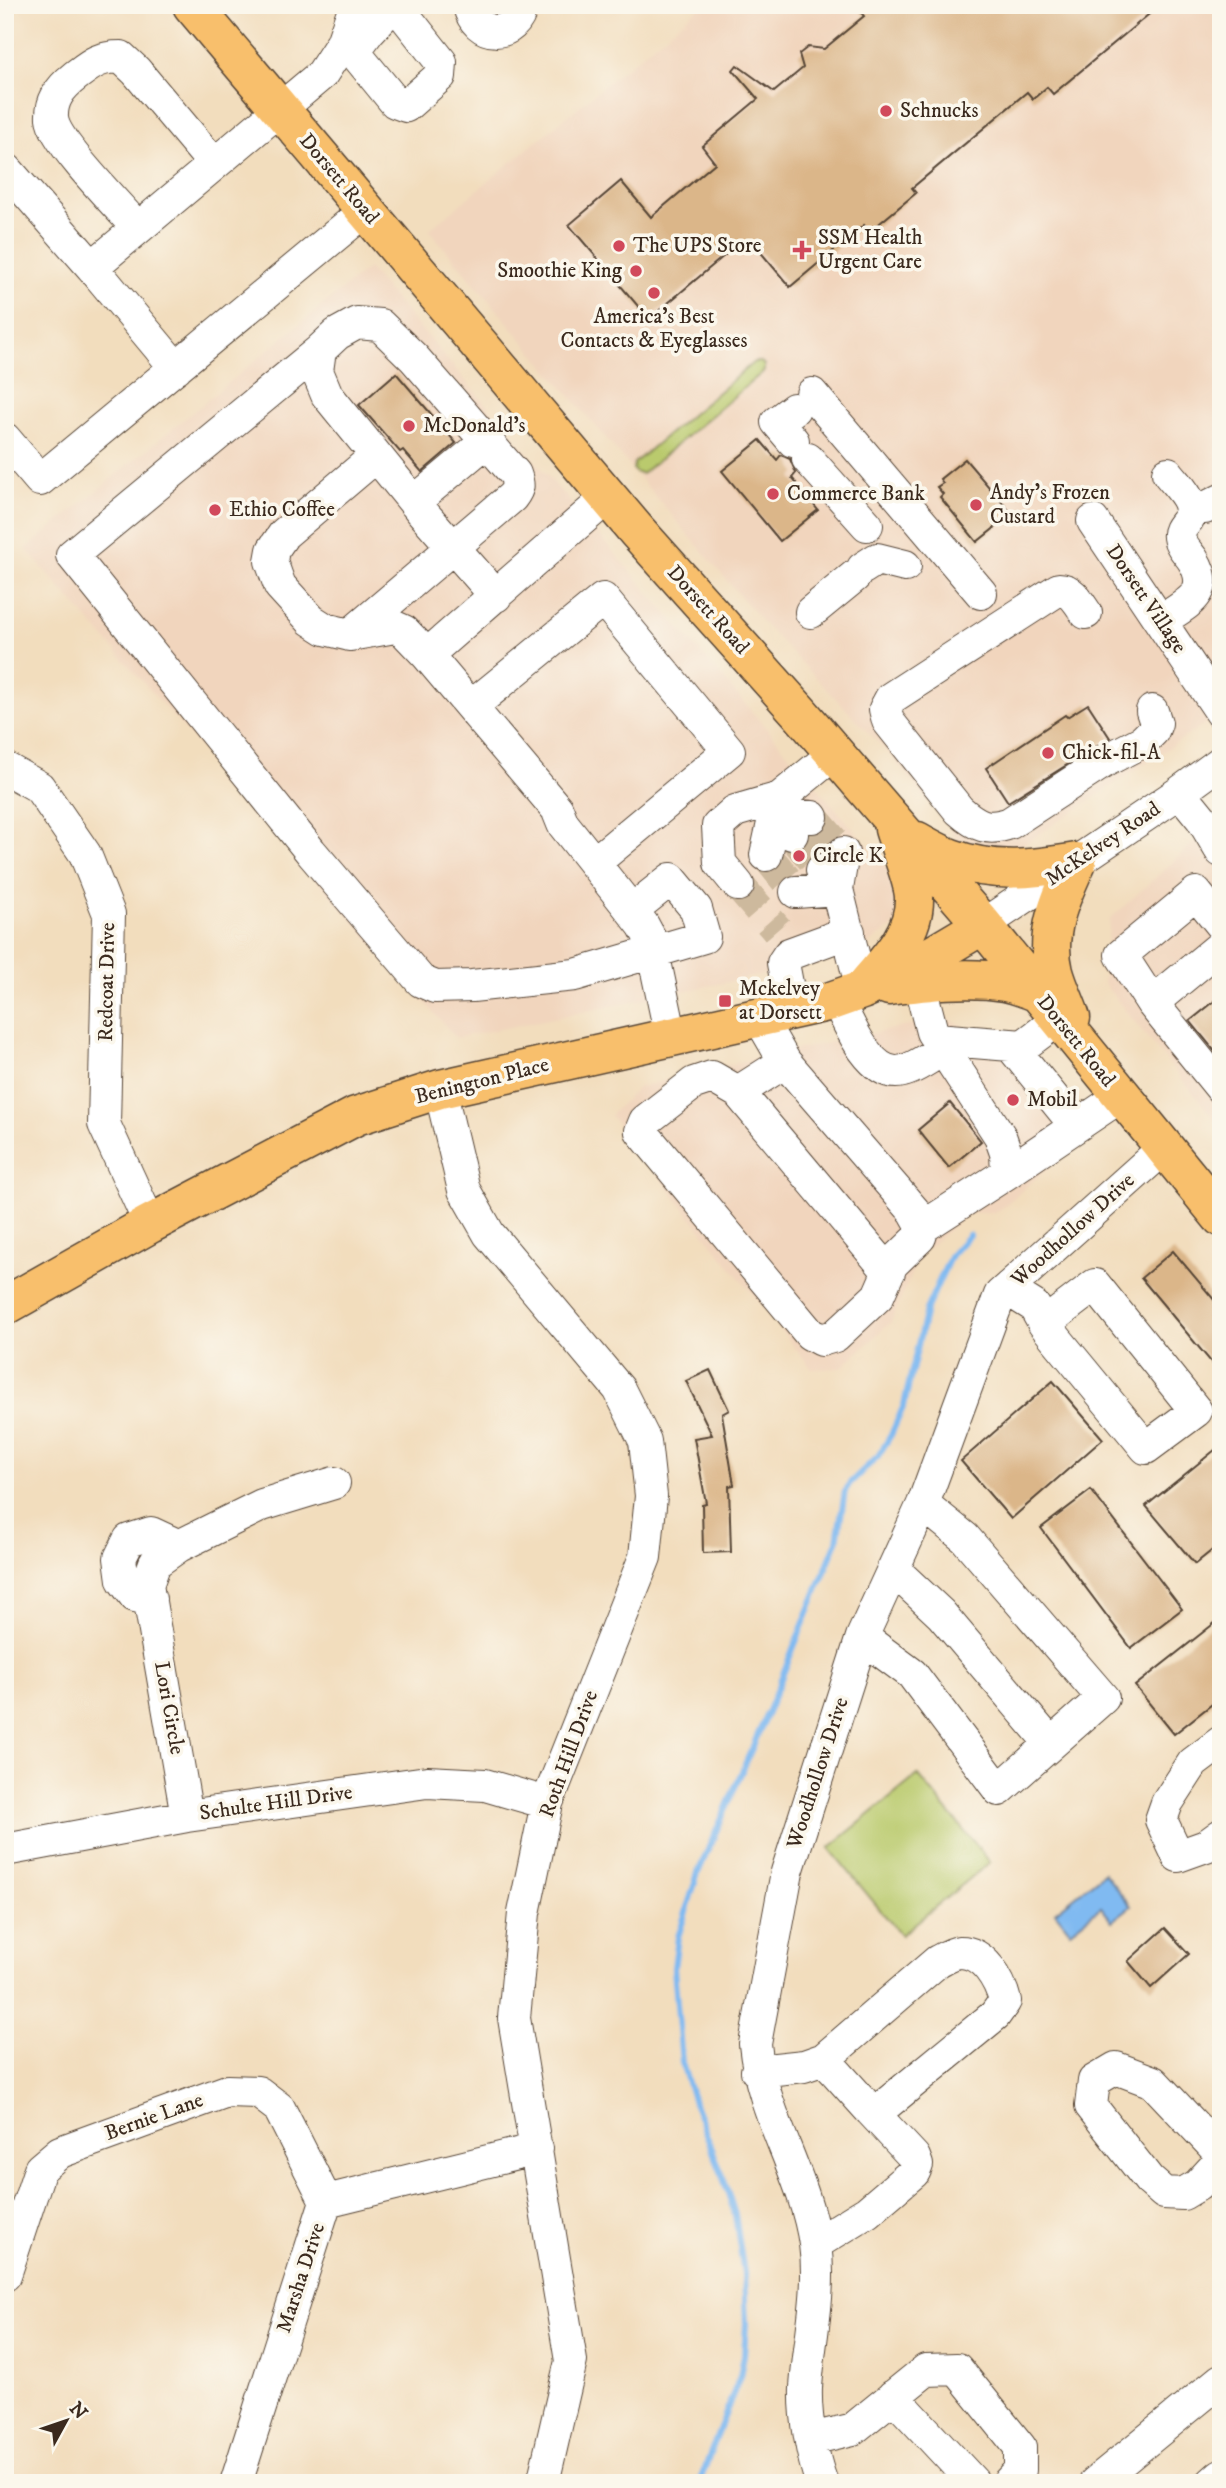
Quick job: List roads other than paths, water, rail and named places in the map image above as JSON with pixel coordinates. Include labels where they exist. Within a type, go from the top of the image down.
[{"type":"main road","name":"Dorsett Road","points":[[192,5],[608,497],[983,925],[1221,1217]]},
{"type":"main road","points":[[899,827],[951,858],[995,869],[1032,869],[1077,862]]},
{"type":"main road","points":[[849,994],[895,952],[910,925],[914,897],[899,827]]},
{"type":"main road","points":[[1077,862],[1059,901],[1051,931],[1054,971],[1083,1049]]},
{"type":"main road","name":"Benington Place","points":[[5,1306],[150,1224],[356,1116],[439,1089],[775,1014],[849,994],[909,969],[983,925]]},
{"type":"main road","points":[[849,994],[919,982],[972,980],[1005,982],[1048,1005]]},
{"type":"street","points":[[469,5],[476,23],[483,28],[501,31],[516,22],[522,5]]},
{"type":"street","points":[[92,267],[321,74],[359,18]]},
{"type":"street","points":[[138,228],[67,147],[52,121],[54,98],[69,81],[104,57],[121,57],[136,71],[214,164]]},
{"type":"street","points":[[5,171],[7,170],[92,267],[176,368]]},
{"type":"street","points":[[5,439],[40,480],[365,211]]},
{"type":"street","points":[[350,635],[512,497],[519,484],[515,474],[414,358],[380,325],[357,323],[337,334],[72,555],[311,852],[421,981],[435,987],[472,986],[575,975],[704,937],[696,909],[671,879],[632,910]]},
{"type":"street","points":[[320,349],[317,371],[327,395],[414,502],[496,596]]},
{"type":"street","points":[[867,525],[778,422],[803,401],[981,593]]},
{"type":"street","points":[[414,502],[486,441]]},
{"type":"street","points":[[376,456],[284,534],[273,550],[271,561],[280,586],[311,620],[325,628],[350,635],[395,627],[404,631],[472,706],[557,809],[563,824],[632,910],[650,938],[671,1037]]},
{"type":"street","points":[[1161,621],[1208,598],[1199,571],[1178,538],[1180,530],[1192,514],[1207,503],[1168,473]]},
{"type":"street","points":[[427,655],[608,497]]},
{"type":"street","name":"Dorsett Village","points":[[1093,521],[1221,712]]},
{"type":"street","points":[[811,612],[877,559],[905,566]]},
{"type":"street","points":[[1086,613],[1075,597],[1067,590],[1059,589],[891,698],[886,709],[888,721],[959,810],[971,821],[985,828],[1010,823],[1105,761],[1143,741],[1156,723],[1152,710]]},
{"type":"street","points":[[472,706],[603,598],[729,751],[594,863]]},
{"type":"street","points":[[766,855],[835,753]]},
{"type":"street","name":"McKelvey Road","points":[[983,925],[1221,762]]},
{"type":"street","name":"Redcoat Drive","points":[[5,768],[38,788],[85,853],[110,914],[104,1124],[150,1224]]},
{"type":"street","points":[[1180,792],[1202,819],[1221,851]]},
{"type":"street","points":[[738,885],[720,863],[718,826],[735,811],[790,816]]},
{"type":"street","points":[[796,892],[834,870],[849,932],[849,994],[855,1038],[877,1064],[890,1071],[903,1072],[939,1045],[1012,1047],[1028,1044],[1048,1005]]},
{"type":"street","points":[[1221,924],[1196,893],[1121,955],[1152,1003],[1221,1088]]},
{"type":"street","points":[[849,932],[783,942],[783,963],[775,1014],[785,1062],[914,1211],[923,1227]]},
{"type":"street","points":[[1152,1003],[1221,946]]},
{"type":"street","points":[[919,982],[932,1032],[1000,1136],[1006,1153],[1007,1173]]},
{"type":"street","points":[[1012,1047],[1076,1126]]},
{"type":"street","points":[[738,1092],[785,1062]]},
{"type":"street","points":[[889,1272],[738,1092],[712,1077],[694,1083],[645,1121],[641,1131],[810,1335],[821,1340],[835,1336],[878,1296],[889,1272],[892,1264],[920,1237],[923,1227],[1121,1096]]},
{"type":"street","name":"Roth Hill Drive","points":[[439,1089],[464,1190],[489,1234],[619,1389],[645,1441],[651,1496],[645,1558],[547,1803],[524,1913],[514,2018],[571,2361],[543,2483]]},
{"type":"street","name":"Woodhollow Drive","points":[[822,2483],[811,2439],[806,2391],[817,2287],[815,2244],[808,2209],[766,2104],[757,2071],[755,2044],[787,1872],[862,1637],[923,1504],[1000,1295],[1163,1149]]},
{"type":"street","points":[[1007,1289],[1034,1306],[1044,1324],[1146,1448],[1196,1411],[1094,1285],[1044,1324]]},
{"type":"street","name":"Lori Circle","points":[[187,1816],[148,1586],[155,1563],[179,1546],[261,1505],[334,1483]]},
{"type":"street","points":[[862,1637],[912,1674],[999,1790],[1103,1698],[965,1538],[923,1504]]},
{"type":"street","points":[[893,1569],[941,1614],[1051,1744]]},
{"type":"street","points":[[1221,1742],[1193,1763],[1167,1803],[1161,1820],[1178,1856],[1206,1846],[1221,1835]]},
{"type":"street","name":"Schulte Hill Drive","points":[[5,1850],[187,1816],[427,1782],[485,1785],[547,1803]]},
{"type":"street","points":[[757,2071],[804,2066],[824,2059],[938,1961],[958,1952],[978,1957],[1000,1982],[1005,2001],[995,2015],[884,2106],[871,2111]]},
{"type":"street","points":[[815,2244],[867,2212],[914,2172],[917,2165],[914,2157],[824,2059]]},
{"type":"street","points":[[1221,2154],[1153,2081],[1116,2068],[1094,2081],[1091,2106],[1149,2179],[1164,2193],[1183,2194],[1198,2185],[1221,2160]]},
{"type":"street","name":"Bernie Lane","points":[[5,2275],[40,2169],[60,2152],[227,2091],[258,2092],[279,2108],[326,2201]]},
{"type":"street","name":"Marsha Drive","points":[[236,2483],[326,2201],[537,2148]]},
{"type":"street","points":[[811,2439],[853,2429],[926,2370],[957,2369],[1020,2447],[1020,2470],[1008,2483]]},
{"type":"street","points":[[1096,2483],[1221,2380]]},
{"type":"street","points":[[893,2396],[974,2483]]},
{"type":"street","points":[[1212,2483],[1221,2475]]},
{"type":"water","points":[[1104,1873],[1131,1906],[1112,1921],[1101,1907],[1070,1931],[1055,1912]]},
{"type":"waterway","points":[[699,2483],[740,2376],[746,2324],[744,2273],[735,2215],[682,2063],[674,1968],[678,1937],[698,1873],[837,1541],[845,1491],[878,1456],[891,1435],[904,1405],[926,1310],[951,1255],[969,1235]]},
{"type":"tunnel","points":[[812,817],[843,853]]},
{"type":"tunnel","points":[[792,834],[822,870]]},
{"type":"tunnel","points":[[766,855],[796,892]]},
{"type":"tunnel","points":[[738,885],[777,930]]},
{"type":"place","name":"Schnucks","points":[[886,111]]},
{"type":"place","name":"The UPS Store","points":[[619,246]]},
{"type":"place","name":"SSM Health Urgent Care","points":[[802,250]]},
{"type":"place","name":"Smoothie King","points":[[636,271]]},
{"type":"place","name":"America's Best Contacts & Eyeglasses","points":[[654,293]]},
{"type":"place","name":"McDonald's","points":[[409,426]]},
{"type":"place","name":"Commerce Bank","points":[[773,494]]},
{"type":"place","name":"Andy's Frozen Custard","points":[[976,505]]},
{"type":"place","name":"Ethio Coffee","points":[[215,510]]},
{"type":"place","name":"Chick-fil-A","points":[[1048,753]]},
{"type":"place","name":"Circle K","points":[[799,856]]},
{"type":"place","name":"Mckelvey at Dorsett","points":[[725,1001]]},
{"type":"place","name":"Mobil","points":[[1013,1100]]}]
